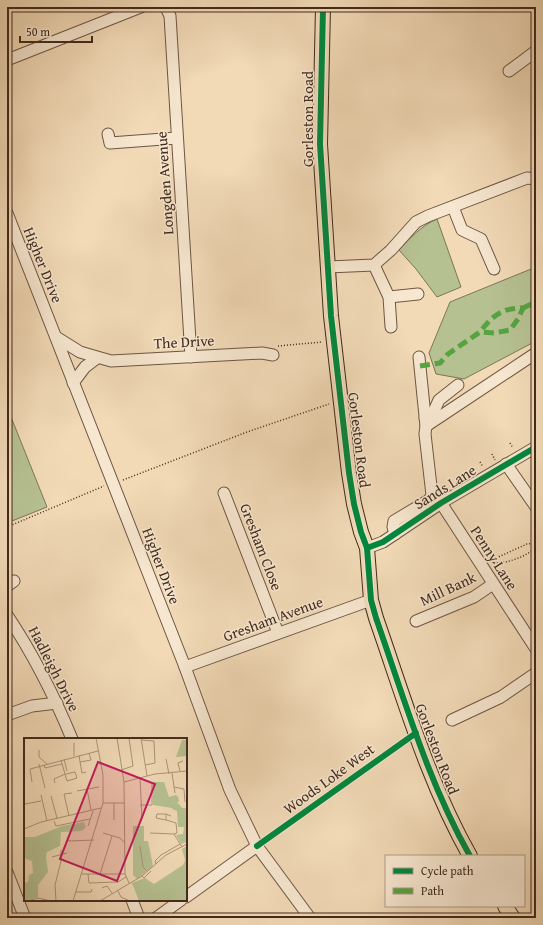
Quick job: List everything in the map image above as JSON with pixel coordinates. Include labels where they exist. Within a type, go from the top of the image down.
[{"type":"main road","name":"Gorleston Road","points":[[323,7],[320,144],[328,267],[341,402],[354,504],[361,532],[367,548],[370,600],[416,733],[439,794],[457,833],[469,855]]},
{"type":"main road","points":[[506,907],[513,918]]},
{"type":"street","points":[[7,60],[141,7]]},
{"type":"street","name":"Longden Avenue","points":[[166,7],[170,16],[191,357]]},
{"type":"street","points":[[509,71],[536,51]]},
{"type":"street","points":[[108,134],[110,143],[177,138]]},
{"type":"street","points":[[328,267],[374,265],[391,250],[416,222],[527,178],[536,179]]},
{"type":"street","points":[[453,207],[462,230],[481,239],[494,269]]},
{"type":"street","name":"Higher Drive","points":[[7,213],[185,666],[230,790],[257,846],[310,918]]},
{"type":"street","points":[[374,265],[389,297],[391,327]]},
{"type":"street","points":[[389,297],[418,294]]},
{"type":"street","name":"The Drive","points":[[56,337],[80,352],[111,362],[262,353],[273,355]]},
{"type":"street","points":[[426,422],[536,353]]},
{"type":"street","points":[[395,534],[393,527],[394,521],[429,500],[432,495],[425,434],[426,422],[420,357]]},
{"type":"street","points":[[73,383],[85,367],[97,358]]},
{"type":"street","points":[[426,422],[434,411],[439,400],[458,385]]},
{"type":"street","name":"Sands Lane","points":[[367,548],[383,542],[441,503],[536,447]]},
{"type":"street","points":[[506,464],[536,507]]},
{"type":"street","name":"Gresham Close","points":[[224,493],[278,633]]},
{"type":"street","name":"Penny Lane","points":[[441,503],[488,565],[493,584],[536,649]]},
{"type":"street","name":"Mill Bank","points":[[416,621],[474,597],[493,584]]},
{"type":"street","name":"Gresham Avenue","points":[[185,666],[370,600]]},
{"type":"street","name":"Hadleigh Drive","points":[[7,615],[25,643],[57,703],[72,738]]},
{"type":"street","points":[[452,720],[501,697],[536,673]]},
{"type":"street","points":[[7,716],[32,706],[57,703]]},
{"type":"street","points":[[187,896],[257,846]]},
{"type":"street","points":[[7,872],[25,918]]},
{"type":"street","points":[[132,901],[138,918]]},
{"type":"street","points":[[156,918],[180,901]]},
{"type":"path","points":[[273,355],[275,346],[334,341]]},
{"type":"path","points":[[7,527],[102,487],[274,422],[320,406],[341,402]]},
{"type":"path","points":[[510,443],[512,448]]},
{"type":"path","points":[[492,454],[495,459]]},
{"type":"path","points":[[480,462],[483,466]]},
{"type":"path","points":[[488,565],[496,558],[527,544],[536,543]]},
{"type":"path","points":[[488,565],[502,564],[532,552],[536,547]]},
{"type":"green space","points":[[437,219],[461,287],[437,297],[416,269],[399,250],[421,228]]},
{"type":"green space","points":[[536,267],[536,341],[464,379],[436,374],[429,353],[450,302]]},
{"type":"green space","points":[[7,407],[47,507],[7,523]]},
{"type":"marked path","points":[[523,308],[536,302]]},
{"type":"marked path","points":[[420,366],[440,363],[448,354],[480,332],[494,333],[510,330],[518,319],[523,308],[509,309],[498,314],[489,321],[480,332]]},
{"type":"cycle path","points":[[323,7],[320,144],[331,316],[354,504],[361,532],[367,548],[371,600],[376,618],[429,769],[455,828],[469,855]]},
{"type":"cycle path","points":[[367,548],[383,542],[441,503],[536,447]]},
{"type":"cycle path","name":"Woods Loke West","points":[[257,846],[416,733]]}]
